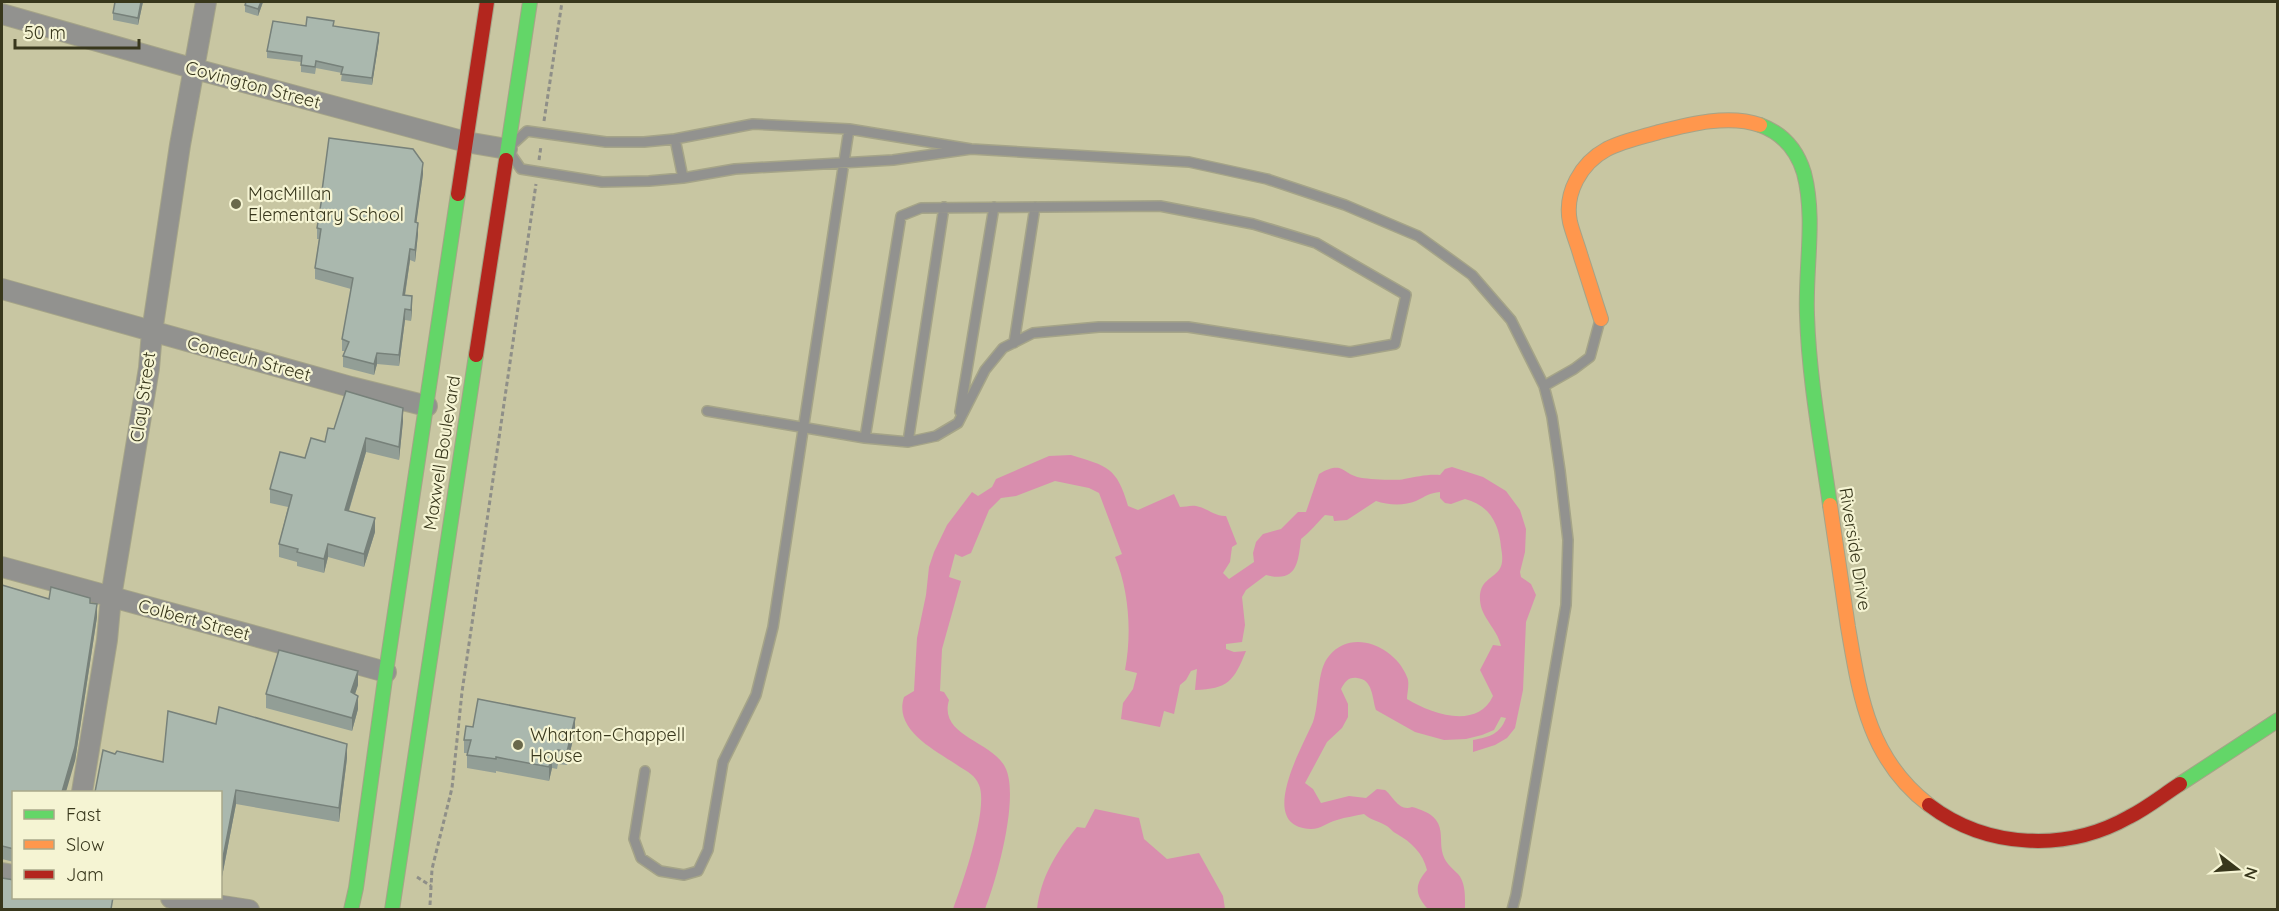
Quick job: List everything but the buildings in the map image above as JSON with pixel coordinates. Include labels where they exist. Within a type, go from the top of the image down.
[{"type":"main road","name":"Maxwell Boulevard","points":[[351,909],[356,888],[386,672],[428,406],[487,2]]},
{"type":"main road","name":"Maxwell Boulevard","points":[[392,909],[530,2]]},
{"type":"main road","name":"Riverside Drive","points":[[1601,319],[1570,222],[1568,208],[1569,195],[1582,169],[1590,160],[1617,144],[1671,130],[1726,120],[1750,122],[1776,132],[1795,152],[1803,169],[1808,201],[1806,298],[1813,394],[1860,694],[1872,733],[1886,759],[1904,783],[1936,811],[1976,831],[2002,838],[2031,842],[2074,838],[2103,830],[2130,817],[2277,720]]},
{"type":"street","name":"Clay Street","points":[[82,791],[149,368],[152,332],[180,145],[206,2]]},
{"type":"street","name":"Covington Street","points":[[2,14],[466,142],[507,149]]},
{"type":"street","name":"Conecuh Street","points":[[2,289],[351,387],[428,406]]},
{"type":"street","name":"Colbert Street","points":[[2,567],[386,672]]},
{"type":"street","points":[[184,899],[249,909]]},
{"type":"lane","points":[[971,149],[893,160],[735,169],[683,178],[602,182],[521,169],[507,149],[527,131],[606,142],[644,142],[675,139],[753,124],[849,129],[971,149],[1188,162],[1267,178],[1345,205],[1418,236],[1472,275],[1511,320],[1544,386],[1552,417],[1568,540],[1566,606],[1512,909]]},
{"type":"lane","points":[[645,771],[634,839],[641,858],[660,871],[684,875],[698,871],[708,850],[723,762],[756,695],[773,627],[849,129]]},
{"type":"lane","points":[[675,139],[683,178]]},
{"type":"lane","points":[[707,411],[866,438],[908,442],[936,436],[958,423],[985,370],[1003,348],[1032,333],[1100,327],[1188,327],[1350,352],[1395,344],[1406,295],[1316,243],[1253,224],[1160,206],[921,208],[901,216],[866,438]]},
{"type":"lane","points":[[908,442],[944,207]]},
{"type":"lane","points":[[958,423],[994,207]]},
{"type":"lane","points":[[1014,343],[1035,207]]},
{"type":"lane","points":[[1544,386],[1590,357],[1601,319]]},
{"type":"path","points":[[430,905],[432,869],[452,788],[462,692],[562,2]]},
{"type":"shaded area","points":[[1071,455],[1094,462],[1109,470],[1120,483],[1128,506],[1138,510],[1174,494],[1180,507],[1196,506],[1226,516],[1237,544],[1232,547],[1230,562],[1223,573],[1229,579],[1254,562],[1253,553],[1256,542],[1263,534],[1281,529],[1298,512],[1306,512],[1319,474],[1333,468],[1342,469],[1362,478],[1401,480],[1440,475],[1445,469],[1452,467],[1483,477],[1506,491],[1520,510],[1526,529],[1521,577],[1531,584],[1536,595],[1526,622],[1523,690],[1515,728],[1507,738],[1495,745],[1473,752],[1473,740],[1494,734],[1501,728],[1506,718],[1501,717],[1494,730],[1482,735],[1466,739],[1444,740],[1415,732],[1376,710],[1369,685],[1362,679],[1351,678],[1341,689],[1348,704],[1348,717],[1342,728],[1327,742],[1305,783],[1313,789],[1321,803],[1349,796],[1366,798],[1377,789],[1385,790],[1403,807],[1412,807],[1431,815],[1440,827],[1444,858],[1462,882],[1465,909],[1428,909],[1418,890],[1420,880],[1427,870],[1423,858],[1412,844],[1387,826],[1364,814],[1311,829],[1295,825],[1286,815],[1284,801],[1293,766],[1313,722],[1322,670],[1329,656],[1339,647],[1361,642],[1384,650],[1394,657],[1408,679],[1407,699],[1429,710],[1453,716],[1465,716],[1486,707],[1493,696],[1480,670],[1493,645],[1501,646],[1483,612],[1480,594],[1483,585],[1499,570],[1502,558],[1498,530],[1486,510],[1465,499],[1451,504],[1445,503],[1440,498],[1440,492],[1406,504],[1376,501],[1347,520],[1334,521],[1333,516],[1325,515],[1301,539],[1297,563],[1290,573],[1276,577],[1266,575],[1246,590],[1242,597],[1245,625],[1242,642],[1226,644],[1226,649],[1234,652],[1246,651],[1238,670],[1222,685],[1195,690],[1197,669],[1191,671],[1180,685],[1174,714],[1164,711],[1160,727],[1121,719],[1123,703],[1133,689],[1137,673],[1125,670],[1128,612],[1120,570],[1115,557],[1122,554],[1099,493],[1089,488],[1055,481],[1016,496],[1001,498],[989,510],[971,553],[962,557],[955,554],[949,577],[961,581],[942,649],[940,691],[944,692],[949,700],[948,712],[959,731],[1000,760],[1006,769],[1010,799],[1005,839],[985,909],[953,909],[978,828],[981,796],[979,785],[971,774],[919,739],[905,720],[902,709],[904,697],[914,691],[917,638],[929,567],[947,525],[972,492],[978,496],[992,487],[996,479],[1049,456]]},
{"type":"shaded area","points":[[1095,809],[1139,818],[1144,839],[1167,859],[1199,853],[1223,896],[1225,909],[1037,909],[1042,886],[1056,855],[1077,827],[1085,828]]},
{"type":"traffic: fast","points":[[506,160],[530,2]]},
{"type":"traffic: fast","points":[[1760,125],[1768,128],[1788,143],[1804,173],[1810,226],[1808,339],[1830,505]]},
{"type":"traffic: fast","points":[[351,910],[458,194]]},
{"type":"traffic: fast","points":[[392,910],[476,355]]},
{"type":"traffic: fast","points":[[2180,784],[2278,720]]},
{"type":"traffic: slow","points":[[1601,319],[1570,222],[1569,211],[1576,180],[1589,162],[1607,149],[1626,141],[1696,123],[1736,120],[1760,125]]},
{"type":"traffic: slow","points":[[1830,505],[1852,653],[1870,725],[1893,768],[1929,805]]},
{"type":"traffic: jam","points":[[458,194],[487,2]]},
{"type":"traffic: jam","points":[[476,355],[506,160]]},
{"type":"traffic: jam","points":[[1929,805],[1952,820],[1976,830],[2028,841],[2054,840],[2080,836],[2105,828],[2149,806],[2180,784]]},
{"type":"place","name":"MacMillan Elementary School","points":[[236,204]]},
{"type":"place","name":"Wharton–Chappell House","points":[[518,745]]}]
